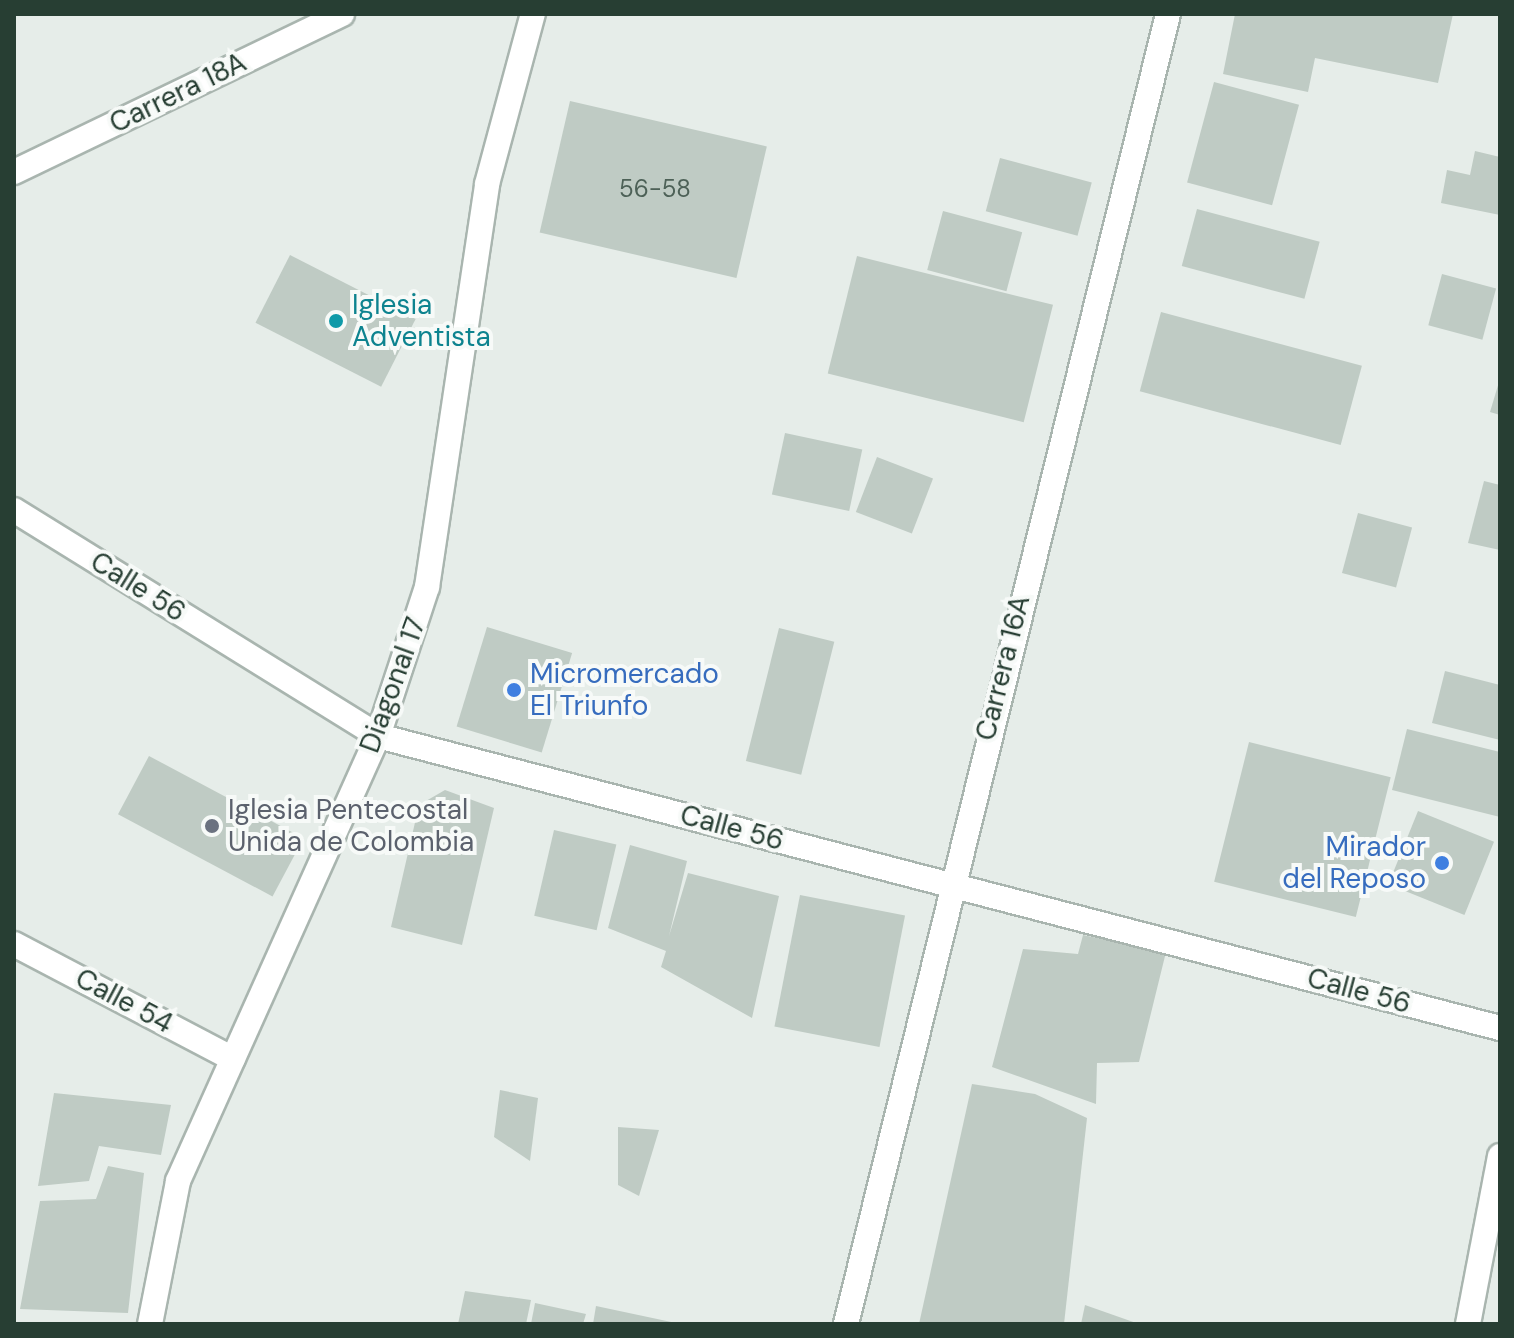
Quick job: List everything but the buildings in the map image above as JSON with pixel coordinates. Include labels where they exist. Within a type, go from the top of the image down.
[{"type":"street","name":"Carrera 18A","points":[[14,172],[342,14]]},
{"type":"street","name":"Diagonal 17","points":[[150,1324],[178,1181],[378,736],[427,587],[487,184],[533,14]]},
{"type":"street","name":"Carrera 16A","points":[[846,1324],[949,885],[1168,14]]},
{"type":"street","name":"Calle 56","points":[[14,510],[378,736],[1500,1028]]},
{"type":"street","name":"Calle 54","points":[[14,944],[233,1059]]},
{"type":"street","points":[[1468,1324],[1500,1156]]},
{"type":"place","name":"Iglesia Adventista","points":[[336,321]]},
{"type":"place","name":"Micromercado El Triunfo","points":[[514,690]]},
{"type":"place","name":"Iglesia Pentecostal Unida de Colombia","points":[[212,826]]},
{"type":"place","name":"Mirador del Reposo","points":[[1442,863]]}]
